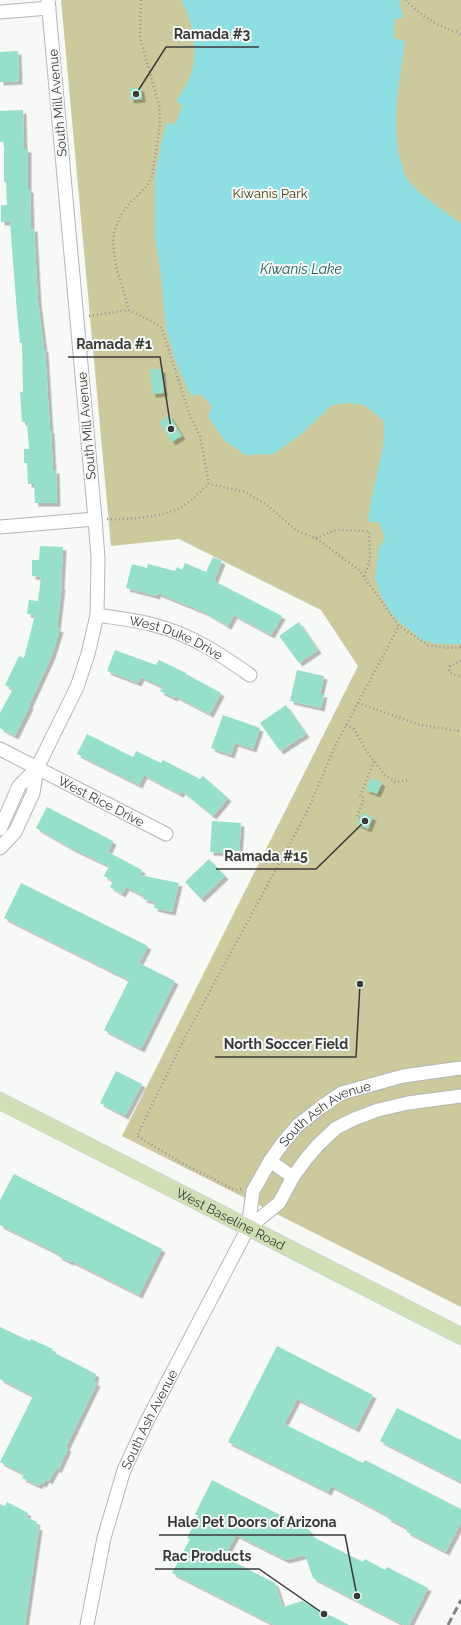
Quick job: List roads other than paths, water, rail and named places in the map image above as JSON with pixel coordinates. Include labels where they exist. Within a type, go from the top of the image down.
[{"type":"main road","name":"West Baseline Road","points":[[0,1101],[461,1336]]},
{"type":"street","points":[[0,12],[48,4]]},
{"type":"street","name":"South Mill Avenue","points":[[0,848],[15,832],[33,793],[37,768],[77,686],[88,654],[97,615],[98,558],[95,519],[48,4]]},
{"type":"street","points":[[0,527],[95,519]]},
{"type":"street","name":"West Duke Drive","points":[[97,615],[155,625],[194,639],[214,650],[250,675]]},
{"type":"street","name":"West Rice Drive","points":[[0,749],[166,834]]},
{"type":"street","name":"South Mill Avenue","points":[[0,829],[19,786],[37,768]]},
{"type":"street","name":"South Ash Avenue","points":[[87,1625],[104,1538],[124,1470],[248,1228],[253,1191],[270,1161],[298,1125],[342,1093],[403,1076],[461,1068]]},
{"type":"street","name":"South Ash Avenue","points":[[248,1228],[279,1203],[294,1177],[318,1145],[336,1128],[354,1118],[393,1106],[461,1096]]},
{"type":"street","points":[[270,1161],[294,1177]]},
{"type":"water","name":"Kiwanis Lake","points":[[181,0],[399,0],[403,17],[394,20],[394,38],[405,41],[398,88],[396,135],[403,170],[407,179],[419,192],[461,224],[461,644],[437,644],[422,640],[390,612],[381,596],[375,578],[379,548],[385,539],[379,522],[368,522],[372,495],[384,442],[383,420],[364,405],[346,403],[332,405],[299,436],[273,454],[246,455],[225,441],[208,416],[212,407],[201,394],[191,396],[175,360],[166,328],[161,276],[155,236],[155,176],[162,139],[167,123],[176,124],[182,105],[176,101],[190,78],[194,62],[194,44],[191,24]]},
{"type":"railway","points":[[448,1625],[461,1600]]},
{"type":"place","name":"Ramada #3","points":[[136,94]]},
{"type":"place","name":"Ramada #1","points":[[171,429]]},
{"type":"place","name":"Ramada #15","points":[[365,821]]},
{"type":"place","name":"North Soccer Field","points":[[360,984]]},
{"type":"place","name":"Hale Pet Doors of Arizona","points":[[357,1596]]},
{"type":"place","name":"Rac Products","points":[[324,1614]]},
{"type":"park label","name":"Kiwanis Park","points":[[270,193]]}]
